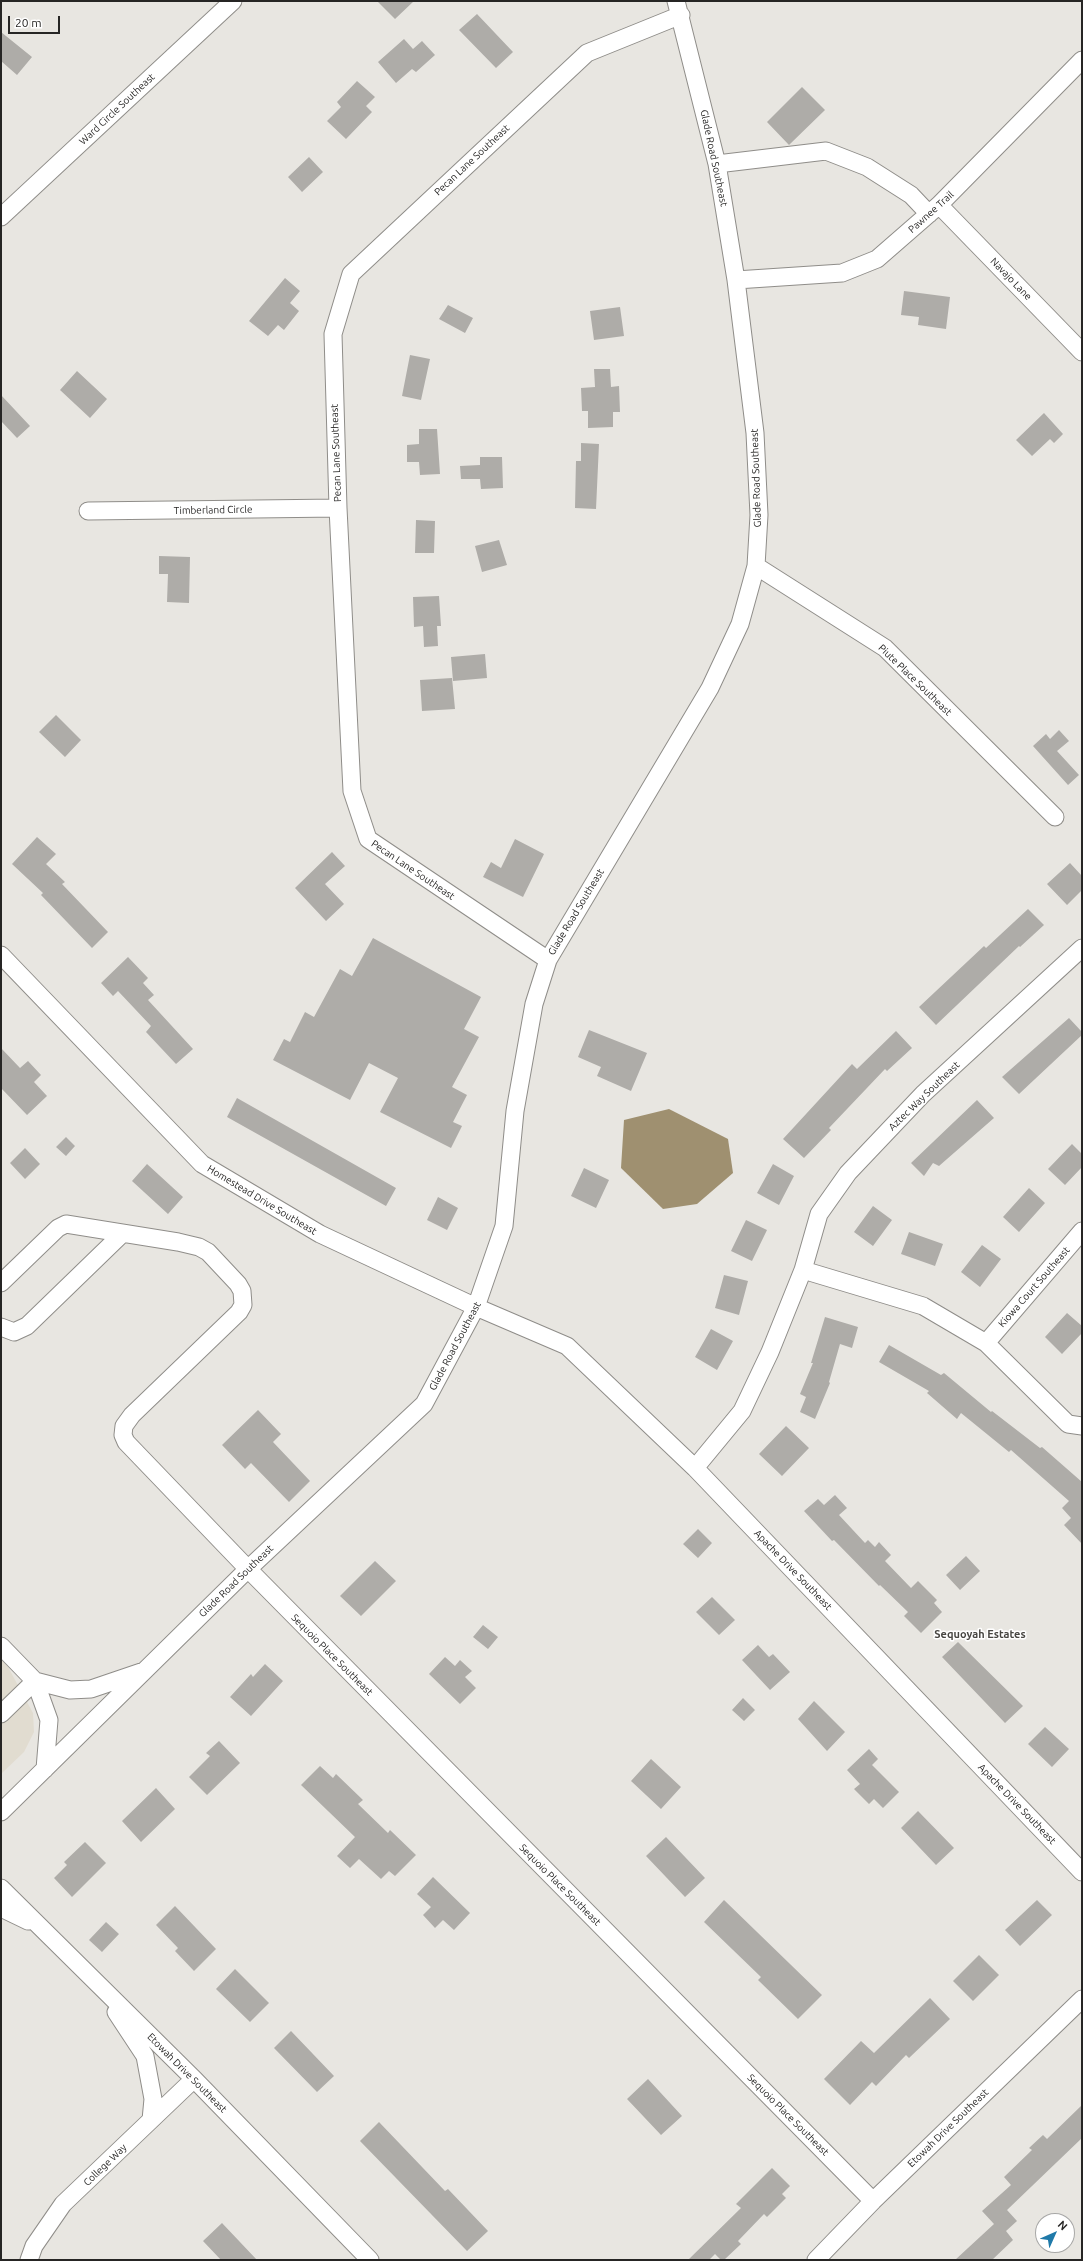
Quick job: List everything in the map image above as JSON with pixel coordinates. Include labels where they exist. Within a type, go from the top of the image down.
[{"type":"street","name":"Ward Circle Southeast","points":[[1,217],[233,1]]},
{"type":"street","name":"Glade Road Southeast","points":[[1,1812],[248,1569],[424,1404],[476,1308],[504,1226],[515,1110],[534,1004],[548,960],[710,688],[740,624],[756,566],[759,515],[755,433],[736,280],[717,164],[678,8]]},
{"type":"street","name":"Pecan Lane Southeast","points":[[548,960],[368,839],[352,791],[338,508],[333,334],[351,274],[587,53],[678,8]]},
{"type":"street","name":"Pawnee Trail","points":[[736,280],[842,273],[877,260],[934,210],[1082,60]]},
{"type":"street","name":"Navajo Lane","points":[[717,164],[826,151],[867,167],[934,210],[1082,352]]},
{"type":"street","name":"Timberland Circle","points":[[88,511],[338,508]]},
{"type":"street","name":"Piute Place Southeast","points":[[756,566],[885,648],[1055,817]]},
{"type":"street","name":"Aztec Way Southeast","points":[[695,1468],[742,1411],[770,1352],[803,1270],[819,1214],[848,1172],[923,1094],[1082,948]]},
{"type":"street","name":"Homestead Drive Southeast","points":[[1,955],[202,1164],[320,1234],[476,1308]]},
{"type":"street","points":[[1,1283],[58,1228],[66,1224],[123,1233]]},
{"type":"street","name":"Kiowa Court Southeast","points":[[986,1343],[1082,1231]]},
{"type":"street","points":[[1,1327],[14,1332],[27,1326],[123,1233]]},
{"type":"street","name":"Sequoio Place Southeast","points":[[123,1233],[199,1247],[208,1252],[242,1291],[243,1305],[239,1312],[132,1415],[124,1426],[123,1435],[126,1442],[248,1569],[872,2201]]},
{"type":"street","points":[[803,1270],[923,1306],[986,1343],[1068,1424],[1082,1426]]},
{"type":"street","name":"Apache Drive Southeast","points":[[476,1308],[568,1346],[695,1468],[1082,1872]]},
{"type":"street","points":[[1,1646],[34,1681],[49,1720],[45,1769]]},
{"type":"street","points":[[34,1681],[70,1690],[91,1689],[144,1671]]},
{"type":"street","points":[[1,1714],[34,1681]]},
{"type":"street","name":"Etowah Drive Southeast","points":[[1,1888],[194,2079],[370,2260]]},
{"type":"street","points":[[1,1908],[42,1928]]},
{"type":"street","points":[[96,1982],[145,2056],[153,2099],[151,2120]]},
{"type":"street","name":"Etowah Drive Southeast","points":[[816,2260],[872,2201],[1082,1999]]},
{"type":"street","name":"College Way","points":[[29,2260],[34,2246],[63,2204],[194,2079]]},
{"type":"shaded area","points":[[669,1109],[728,1139],[733,1173],[697,1204],[663,1209],[621,1168],[624,1120]]},
{"type":"shaded area","points":[[1,1659],[8,1667],[33,1713],[34,1732],[24,1752],[1,1774]]},
{"type":"building","points":[[377,1],[414,1],[395,19]]},
{"type":"building","points":[[477,14],[513,52],[496,68],[459,30]]},
{"type":"building","points":[[1,32],[32,57],[17,75],[1,61]]},
{"type":"building","points":[[404,39],[413,49],[422,41],[435,55],[416,72],[412,69],[396,83],[378,62]]},
{"type":"building","points":[[357,81],[375,97],[366,106],[372,112],[346,139],[327,121],[341,107],[337,102]]},
{"type":"building","points":[[802,87],[825,110],[789,145],[767,122]]},
{"type":"building","points":[[309,157],[323,172],[302,192],[288,177]]},
{"type":"building","points":[[285,278],[300,291],[290,303],[299,311],[284,330],[278,325],[268,336],[249,321]]},
{"type":"building","points":[[904,291],[950,297],[946,329],[918,325],[919,317],[901,315]]},
{"type":"building","points":[[448,305],[473,318],[465,333],[439,319]]},
{"type":"building","points":[[620,307],[624,336],[594,340],[590,311]]},
{"type":"building","points":[[410,355],[430,359],[421,400],[402,396]]},
{"type":"building","points":[[594,369],[610,369],[611,387],[619,386],[620,412],[613,412],[613,427],[588,428],[588,411],[582,411],[581,388],[595,387]]},
{"type":"building","points":[[77,371],[107,399],[90,418],[60,390]]},
{"type":"building","points":[[1,395],[30,426],[17,438],[1,421]]},
{"type":"building","points":[[1044,413],[1063,434],[1054,443],[1050,439],[1032,456],[1016,440]]},
{"type":"building","points":[[419,429],[437,429],[440,474],[420,475],[419,462],[407,462],[407,445],[419,444]]},
{"type":"building","points":[[581,443],[599,444],[596,509],[575,508],[576,461],[581,461]]},
{"type":"building","points":[[480,457],[502,457],[503,488],[481,489],[480,479],[461,479],[460,466],[480,465]]},
{"type":"building","points":[[416,520],[435,521],[434,553],[415,553]]},
{"type":"building","points":[[499,540],[507,565],[482,572],[475,546]]},
{"type":"building","points":[[159,556],[190,557],[189,603],[167,602],[168,574],[159,574]]},
{"type":"building","points":[[439,596],[441,626],[437,626],[438,646],[424,647],[423,626],[414,627],[413,597]]},
{"type":"building","points":[[485,654],[487,678],[453,681],[451,657]]},
{"type":"building","points":[[452,678],[455,709],[422,711],[420,680]]},
{"type":"building","points":[[56,715],[81,740],[65,757],[39,732]]},
{"type":"building","points":[[1059,730],[1069,741],[1057,751],[1079,775],[1068,785],[1033,746],[1046,734],[1050,739]]},
{"type":"building","points":[[37,837],[56,854],[46,864],[65,882],[62,884],[108,932],[92,948],[41,895],[43,893],[12,864]]},
{"type":"building","points":[[515,839],[544,854],[523,897],[483,877],[491,862],[501,868]]},
{"type":"building","points":[[332,852],[345,866],[325,884],[344,904],[326,921],[295,888]]},
{"type":"building","points":[[1070,863],[1082,876],[1082,890],[1067,905],[1047,884]]},
{"type":"building","points":[[1028,909],[1044,925],[1020,947],[1019,946],[936,1025],[919,1007],[984,946],[986,948]]},
{"type":"building","points":[[373,938],[481,997],[464,1029],[479,1037],[452,1087],[467,1095],[453,1122],[462,1126],[451,1148],[380,1112],[398,1078],[369,1063],[350,1100],[273,1060],[284,1039],[290,1042],[305,1012],[314,1017],[340,969],[352,976]]},
{"type":"building","points":[[128,957],[148,978],[143,983],[154,995],[148,1000],[193,1049],[176,1064],[146,1032],[151,1026],[118,991],[113,996],[101,983]]},
{"type":"building","points":[[1069,1018],[1082,1032],[1082,1035],[1019,1094],[1002,1077]]},
{"type":"building","points":[[589,1030],[647,1053],[631,1091],[597,1076],[601,1067],[578,1057]]},
{"type":"building","points":[[896,1031],[912,1048],[887,1071],[885,1069],[829,1128],[831,1130],[804,1158],[783,1139],[852,1064],[857,1069]]},
{"type":"building","points":[[1,1048],[20,1068],[28,1061],[41,1075],[34,1082],[47,1096],[27,1115],[1,1088]]},
{"type":"building","points":[[237,1098],[396,1188],[386,1206],[227,1117]]},
{"type":"building","points":[[977,1100],[994,1118],[939,1166],[933,1163],[924,1176],[911,1163]]},
{"type":"building","points":[[66,1137],[75,1146],[66,1156],[56,1147]]},
{"type":"building","points":[[1072,1144],[1082,1154],[1082,1167],[1065,1185],[1048,1169]]},
{"type":"building","points":[[25,1148],[40,1164],[25,1179],[10,1163]]},
{"type":"building","points":[[147,1164],[183,1197],[168,1214],[132,1181]]},
{"type":"building","points":[[773,1164],[794,1176],[779,1205],[757,1193]]},
{"type":"building","points":[[584,1168],[609,1180],[596,1208],[571,1196]]},
{"type":"building","points":[[1029,1188],[1045,1203],[1019,1232],[1003,1217]]},
{"type":"building","points":[[438,1197],[458,1208],[447,1230],[427,1220]]},
{"type":"building","points":[[873,1206],[892,1220],[873,1246],[854,1232]]},
{"type":"building","points":[[746,1220],[767,1230],[752,1261],[731,1251]]},
{"type":"building","points":[[909,1232],[943,1244],[935,1266],[901,1254]]},
{"type":"building","points":[[982,1245],[1001,1259],[980,1287],[961,1272]]},
{"type":"building","points":[[724,1275],[748,1281],[739,1315],[715,1308]]},
{"type":"building","points":[[1067,1313],[1082,1326],[1082,1333],[1062,1354],[1045,1337]]},
{"type":"building","points":[[825,1317],[858,1327],[852,1348],[840,1344],[829,1382],[830,1383],[815,1419],[800,1412],[806,1397],[800,1394],[813,1363],[811,1363]]},
{"type":"building","points":[[711,1329],[733,1341],[717,1370],[695,1357]]},
{"type":"building","points":[[889,1345],[941,1375],[944,1373],[991,1412],[992,1411],[1040,1448],[1042,1447],[1082,1482],[1082,1544],[1064,1525],[1071,1518],[1062,1508],[1069,1501],[1011,1450],[1009,1452],[961,1413],[957,1419],[927,1393],[929,1391],[879,1362]]},
{"type":"building","points":[[258,1410],[281,1434],[273,1442],[310,1481],[289,1502],[251,1463],[245,1469],[222,1445]]},
{"type":"building","points":[[786,1426],[809,1448],[782,1476],[759,1454]]},
{"type":"building","points":[[835,1495],[847,1508],[839,1515],[865,1543],[868,1540],[875,1547],[879,1542],[891,1555],[885,1561],[911,1588],[918,1581],[937,1600],[934,1603],[942,1612],[921,1633],[904,1616],[908,1612],[880,1585],[879,1586],[834,1540],[832,1541],[804,1511],[818,1499],[824,1505]]},
{"type":"building","points":[[698,1529],[712,1543],[698,1558],[683,1544]]},
{"type":"building","points":[[966,1556],[980,1571],[960,1590],[946,1575]]},
{"type":"building","points":[[375,1561],[396,1581],[361,1616],[340,1596]]},
{"type":"building","points":[[712,1597],[735,1620],[719,1635],[696,1612]]},
{"type":"building","points":[[483,1625],[498,1637],[488,1649],[473,1637]]},
{"type":"building","points":[[958,1642],[1023,1706],[1005,1723],[942,1657]]},
{"type":"building","points":[[758,1645],[769,1657],[773,1654],[790,1672],[770,1690],[742,1660]]},
{"type":"building","points":[[445,1657],[455,1666],[460,1660],[472,1671],[465,1677],[476,1688],[460,1704],[429,1674]]},
{"type":"building","points":[[265,1664],[283,1681],[251,1716],[230,1697],[251,1674],[253,1677]]},
{"type":"building","points":[[743,1698],[755,1710],[744,1721],[732,1710]]},
{"type":"building","points":[[814,1701],[845,1732],[827,1751],[798,1719]]},
{"type":"building","points":[[1045,1727],[1069,1749],[1052,1767],[1028,1744]]},
{"type":"building","points":[[219,1741],[240,1763],[207,1795],[189,1777],[210,1756],[206,1753]]},
{"type":"building","points":[[869,1749],[878,1759],[872,1765],[899,1792],[883,1808],[874,1799],[869,1804],[854,1789],[860,1784],[847,1770]]},
{"type":"building","points":[[651,1759],[681,1787],[661,1809],[631,1781]]},
{"type":"building","points":[[320,1766],[333,1778],[336,1774],[363,1800],[358,1804],[388,1833],[390,1830],[416,1855],[395,1876],[389,1871],[381,1879],[359,1859],[350,1868],[337,1856],[355,1837],[301,1785]]},
{"type":"building","points":[[156,1788],[175,1809],[141,1842],[122,1821]]},
{"type":"building","points":[[918,1811],[954,1848],[936,1865],[901,1828]]},
{"type":"building","points":[[666,1837],[705,1878],[685,1897],[646,1856]]},
{"type":"building","points":[[85,1842],[106,1863],[72,1897],[54,1878],[67,1865],[64,1862]]},
{"type":"building","points":[[433,1877],[470,1913],[454,1930],[443,1920],[435,1928],[423,1915],[431,1907],[417,1894]]},
{"type":"building","points":[[724,1900],[822,1995],[798,2019],[758,1980],[761,1977],[704,1922]]},
{"type":"building","points":[[1037,1900],[1052,1915],[1020,1946],[1005,1930]]},
{"type":"building","points":[[175,1906],[216,1949],[194,1971],[175,1951],[178,1948],[156,1925]]},
{"type":"building","points":[[106,1922],[119,1934],[102,1952],[89,1940]]},
{"type":"building","points":[[979,1955],[999,1975],[973,2001],[953,1981]]},
{"type":"building","points":[[235,1969],[269,2003],[250,2022],[216,1989]]},
{"type":"building","points":[[930,1998],[950,2019],[909,2058],[906,2055],[876,2086],[872,2082],[850,2105],[824,2079],[861,2041],[874,2053]]},
{"type":"building","points":[[291,2031],[334,2076],[317,2092],[274,2048]]},
{"type":"building","points":[[648,2079],[682,2116],[661,2135],[627,2099]]},
{"type":"building","points":[[1082,2105],[1082,2138],[1007,2210],[1017,2221],[1006,2231],[1013,2240],[992,2260],[955,2260],[994,2224],[982,2211],[1011,2185],[1004,2177],[1032,2150],[1029,2148],[1043,2135],[1047,2139]]},
{"type":"building","points":[[379,2122],[445,2191],[448,2189],[488,2231],[467,2251],[360,2141]]},
{"type":"building","points":[[772,2168],[790,2186],[782,2194],[786,2198],[767,2217],[764,2214],[738,2241],[741,2244],[724,2260],[721,2260],[715,2254],[709,2260],[688,2260],[741,2208],[736,2204]]},
{"type":"building","points":[[222,2223],[257,2260],[221,2260],[203,2241]]},
{"type":"district","name":"Sequoyah Estates","points":[[980,1634]]}]
